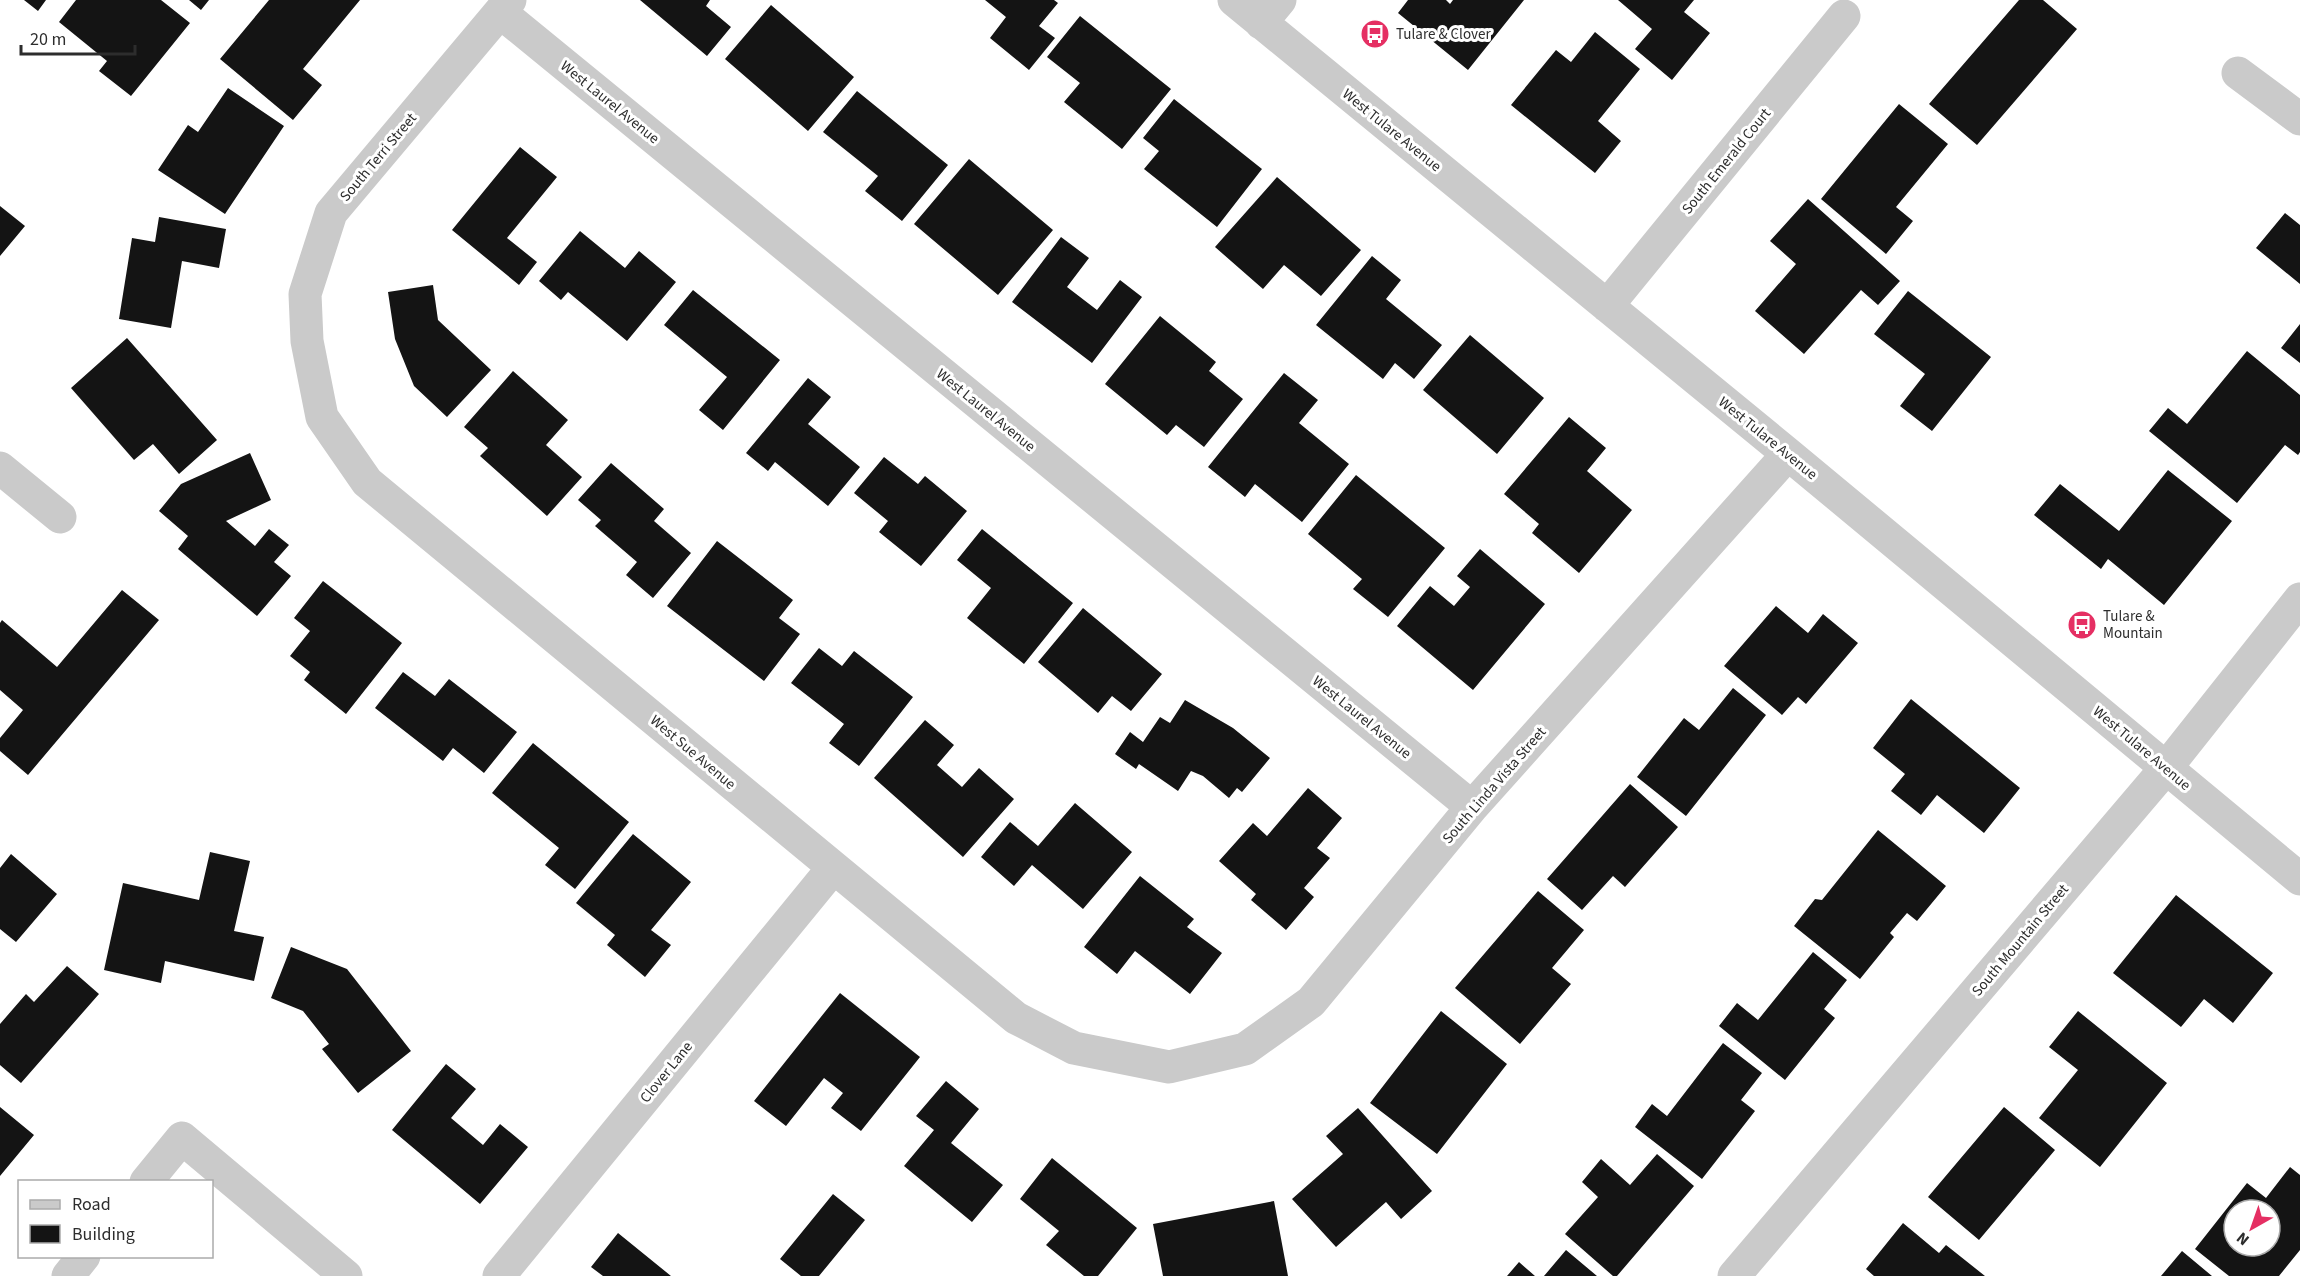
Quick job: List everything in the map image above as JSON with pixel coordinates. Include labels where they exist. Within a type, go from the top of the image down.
[{"type":"street","name":"West Tulare Avenue","points":[[1234,0],[1271,11],[1607,306],[2300,879]]},
{"type":"street","name":"South Terri Street","points":[[308,341],[305,294],[331,213],[505,6]]},
{"type":"street","name":"West Laurel Avenue","points":[[505,6],[1472,807]]},
{"type":"street","name":"South Emerald Court","points":[[1607,306],[1844,16]]},
{"type":"street","points":[[2238,73],[2300,119]]},
{"type":"street","name":"West Sue Avenue","points":[[308,341],[322,417],[367,483],[1016,1018],[1074,1048],[1168,1067]]},
{"type":"street","name":"South Linda Vista Street","points":[[1168,1067],[1245,1049],[1311,1002],[1472,807],[1788,454]]},
{"type":"street","points":[[0,468],[60,518]]},
{"type":"street","name":"South Mountain Street","points":[[1734,1276],[2166,768],[2300,599]]},
{"type":"street","name":"Clover Lane","points":[[499,1276],[833,868]]},
{"type":"street","points":[[148,1180],[182,1138],[346,1276]]},
{"type":"street","points":[[68,1276],[83,1258]]},
{"type":"building","points":[[24,0],[46,0],[38,11]]},
{"type":"building","points":[[76,0],[161,0],[190,23],[131,96],[99,71],[107,61],[59,22]]},
{"type":"building","points":[[189,0],[209,0],[201,10]]},
{"type":"building","points":[[269,0],[360,0],[303,69],[322,85],[293,120],[220,59]]},
{"type":"building","points":[[640,0],[710,0],[706,6],[731,27],[707,56]]},
{"type":"building","points":[[985,0],[1054,0],[1058,3],[1039,26],[1055,38],[1029,70],[990,38],[1006,17]]},
{"type":"building","points":[[1408,0],[1446,0],[1450,4],[1453,0],[1524,0],[1468,70],[1398,13]]},
{"type":"building","points":[[1618,0],[1694,0],[1684,12],[1710,33],[1672,80],[1635,49],[1652,29]]},
{"type":"building","points":[[2019,0],[2043,0],[2077,29],[1977,145],[1929,104]]},
{"type":"building","points":[[771,5],[854,77],[808,131],[725,59]]},
{"type":"building","points":[[1080,16],[1171,89],[1122,149],[1064,102],[1080,83],[1047,57]]},
{"type":"building","points":[[1595,32],[1640,69],[1598,121],[1621,141],[1595,173],[1511,105],[1556,50],[1571,62]]},
{"type":"building","points":[[228,88],[284,126],[225,214],[158,170],[188,125],[198,132]]},
{"type":"building","points":[[857,91],[948,165],[902,221],[865,191],[878,176],[823,132]]},
{"type":"building","points":[[1174,99],[1262,169],[1217,227],[1144,169],[1159,151],[1143,138]]},
{"type":"building","points":[[1899,104],[1948,144],[1896,207],[1913,221],[1886,254],[1821,199]]},
{"type":"building","points":[[520,147],[557,177],[507,238],[537,262],[519,285],[452,230]]},
{"type":"building","points":[[969,159],[1053,230],[998,295],[914,224]]},
{"type":"building","points":[[1277,177],[1361,250],[1321,296],[1284,265],[1263,289],[1215,247]]},
{"type":"building","points":[[1808,199],[1900,281],[1878,305],[1861,290],[1804,354],[1755,311],[1796,264],[1770,241]]},
{"type":"building","points":[[0,206],[25,226],[0,256]]},
{"type":"building","points":[[2285,213],[2300,225],[2300,284],[2256,248]]},
{"type":"building","points":[[159,217],[226,229],[219,268],[182,261],[171,328],[119,319],[132,238],[155,242]]},
{"type":"building","points":[[580,231],[625,268],[639,251],[676,282],[627,341],[568,292],[561,300],[539,281]]},
{"type":"building","points":[[1061,237],[1089,258],[1067,287],[1097,310],[1120,280],[1142,297],[1092,363],[1012,302]]},
{"type":"building","points":[[1372,256],[1401,280],[1386,299],[1442,345],[1414,379],[1395,363],[1383,379],[1316,325]]},
{"type":"building","points":[[433,285],[438,320],[491,370],[447,417],[414,386],[395,339],[388,292]]},
{"type":"building","points":[[693,290],[780,360],[723,430],[699,410],[727,377],[664,325]]},
{"type":"building","points":[[1908,291],[1991,357],[1932,431],[1900,406],[1925,374],[1874,334]]},
{"type":"building","points":[[1160,316],[1216,362],[1209,371],[1243,399],[1204,447],[1176,425],[1167,435],[1105,384]]},
{"type":"building","points":[[2300,324],[2300,363],[2281,348]]},
{"type":"building","points":[[1470,335],[1544,398],[1497,454],[1423,390]]},
{"type":"building","points":[[127,338],[217,440],[179,474],[153,444],[134,460],[71,388]]},
{"type":"building","points":[[2247,351],[2300,395],[2300,452],[2298,455],[2285,445],[2237,503],[2149,431],[2168,408],[2187,424]]},
{"type":"building","points":[[513,371],[568,420],[546,445],[582,477],[547,516],[480,456],[488,448],[464,427]]},
{"type":"building","points":[[1284,373],[1318,400],[1299,423],[1349,464],[1302,522],[1255,484],[1245,497],[1208,467]]},
{"type":"building","points":[[808,378],[831,397],[808,424],[860,467],[828,506],[775,462],[768,471],[746,453]]},
{"type":"building","points":[[1569,417],[1606,448],[1587,471],[1632,510],[1579,573],[1532,533],[1539,524],[1504,494]]},
{"type":"building","points":[[250,453],[271,500],[226,521],[255,546],[269,529],[289,545],[274,562],[291,576],[257,616],[178,549],[188,536],[159,511],[181,484]]},
{"type":"building","points":[[884,457],[918,484],[925,476],[967,511],[921,566],[879,532],[888,521],[854,493]]},
{"type":"building","points":[[611,463],[664,509],[654,521],[691,553],[653,598],[626,575],[637,562],[595,526],[601,520],[578,500]]},
{"type":"building","points":[[2168,470],[2232,521],[2164,605],[2108,559],[2101,569],[2034,515],[2060,484],[2119,531]]},
{"type":"building","points":[[1356,475],[1445,548],[1388,617],[1353,589],[1362,579],[1308,534]]},
{"type":"building","points":[[982,529],[1073,603],[1024,664],[967,618],[991,588],[957,560]]},
{"type":"building","points":[[717,541],[793,600],[779,618],[800,634],[764,681],[667,606]]},
{"type":"building","points":[[1480,549],[1545,604],[1473,690],[1397,626],[1430,586],[1454,606],[1470,587],[1457,576]]},
{"type":"building","points":[[323,581],[402,643],[346,714],[304,680],[310,672],[290,656],[310,631],[294,618]]},
{"type":"building","points":[[122,590],[159,620],[28,775],[0,751],[0,738],[23,710],[0,690],[0,623],[2,620],[57,667]]},
{"type":"building","points":[[1776,606],[1808,633],[1823,614],[1858,643],[1806,704],[1798,697],[1782,715],[1724,666]]},
{"type":"building","points":[[1083,608],[1162,674],[1131,711],[1112,696],[1098,713],[1038,662]]},
{"type":"building","points":[[819,648],[842,666],[854,651],[913,697],[859,766],[829,743],[844,724],[791,683]]},
{"type":"building","points":[[403,672],[435,696],[449,679],[517,732],[484,773],[453,748],[443,761],[375,708]]},
{"type":"building","points":[[1733,688],[1766,715],[1686,816],[1637,777],[1684,718],[1699,730]]},
{"type":"building","points":[[1911,699],[2020,788],[1984,833],[1937,795],[1921,815],[1891,791],[1905,774],[1873,748]]},
{"type":"building","points":[[1185,700],[1233,728],[1270,758],[1242,792],[1237,788],[1229,798],[1203,776],[1191,771],[1178,791],[1139,764],[1136,769],[1115,754],[1130,732],[1143,742],[1160,717],[1170,723]]},
{"type":"building","points":[[925,720],[954,745],[937,765],[962,787],[979,768],[1014,799],[963,857],[874,778]]},
{"type":"building","points":[[533,743],[629,822],[575,889],[545,865],[559,848],[492,793]]},
{"type":"building","points":[[1630,784],[1678,827],[1625,887],[1613,876],[1582,910],[1547,879]]},
{"type":"building","points":[[1308,788],[1342,818],[1317,848],[1330,858],[1304,888],[1314,897],[1286,930],[1251,900],[1256,894],[1219,861],[1253,823],[1267,836]]},
{"type":"building","points":[[1075,803],[1132,852],[1083,909],[1032,865],[1014,886],[981,857],[1010,822],[1038,846]]},
{"type":"building","points":[[1878,830],[1946,886],[1917,921],[1907,913],[1890,933],[1894,937],[1860,979],[1794,926],[1815,899],[1822,900]]},
{"type":"building","points":[[633,834],[691,882],[651,930],[671,945],[645,977],[607,945],[615,935],[576,903]]},
{"type":"building","points":[[210,852],[250,861],[234,931],[264,937],[254,981],[165,961],[161,983],[104,970],[123,883],[199,900]]},
{"type":"building","points":[[11,854],[57,894],[16,942],[0,929],[0,868]]},
{"type":"building","points":[[1140,876],[1194,919],[1187,927],[1222,953],[1190,994],[1135,951],[1117,974],[1084,947]]},
{"type":"building","points":[[1538,891],[1584,930],[1552,968],[1571,984],[1520,1044],[1455,988]]},
{"type":"building","points":[[2176,895],[2273,973],[2233,1023],[2204,999],[2181,1027],[2113,973]]},
{"type":"building","points":[[291,947],[347,969],[411,1051],[358,1093],[322,1049],[329,1044],[303,1011],[271,998]]},
{"type":"building","points":[[1813,952],[1847,980],[1824,1009],[1835,1018],[1785,1080],[1719,1026],[1737,1003],[1758,1020]]},
{"type":"building","points":[[67,966],[99,994],[21,1083],[0,1065],[0,1024],[26,994],[34,1002]]},
{"type":"building","points":[[840,993],[920,1057],[861,1131],[831,1108],[843,1093],[824,1078],[786,1126],[754,1101]]},
{"type":"building","points":[[1441,1011],[1507,1064],[1437,1154],[1370,1103]]},
{"type":"building","points":[[2078,1011],[2167,1083],[2100,1167],[2039,1118],[2078,1070],[2049,1047]]},
{"type":"building","points":[[1723,1043],[1762,1073],[1741,1100],[1755,1111],[1702,1179],[1635,1127],[1652,1104],[1667,1116]]},
{"type":"building","points":[[446,1064],[476,1089],[451,1118],[483,1145],[500,1124],[528,1147],[480,1204],[392,1130]]},
{"type":"building","points":[[946,1081],[979,1109],[951,1143],[1003,1185],[972,1222],[904,1166],[934,1130],[916,1116]]},
{"type":"building","points":[[0,1107],[34,1135],[0,1176]]},
{"type":"building","points":[[2004,1107],[2055,1150],[1979,1240],[1928,1197]]},
{"type":"building","points":[[1358,1108],[1432,1191],[1401,1219],[1386,1202],[1336,1247],[1292,1199],[1343,1154],[1326,1136]]},
{"type":"building","points":[[1657,1154],[1694,1186],[1617,1276],[1613,1276],[1565,1234],[1598,1197],[1582,1182],[1601,1159],[1630,1185]]},
{"type":"building","points":[[1052,1158],[1137,1228],[1098,1276],[1084,1276],[1046,1245],[1059,1231],[1020,1199]]},
{"type":"building","points":[[2290,1167],[2300,1175],[2300,1250],[2279,1276],[2229,1276],[2195,1249],[2222,1215],[2222,1258],[2282,1258],[2282,1198],[2266,1198]]},
{"type":"building","points":[[2247,1183],[2266,1198],[2235,1198]]},
{"type":"building","points":[[833,1194],[865,1220],[819,1276],[801,1276],[780,1259]]},
{"type":"building","points":[[1274,1201],[1288,1276],[1163,1276],[1153,1224]]},
{"type":"building","points":[[1903,1223],[1939,1253],[1946,1245],[1985,1276],[1874,1276],[1866,1269]]},
{"type":"building","points":[[618,1233],[671,1276],[603,1276],[591,1267]]},
{"type":"building","points":[[1566,1250],[1597,1276],[1544,1276]]},
{"type":"building","points":[[2182,1251],[2212,1276],[2161,1276]]},
{"type":"building","points":[[1519,1262],[1535,1276],[1507,1276]]},
{"type":"place","name":"Tulare & Clover","points":[[1375,34]]},
{"type":"place","name":"Tulare & Mountain","points":[[2082,625]]}]
